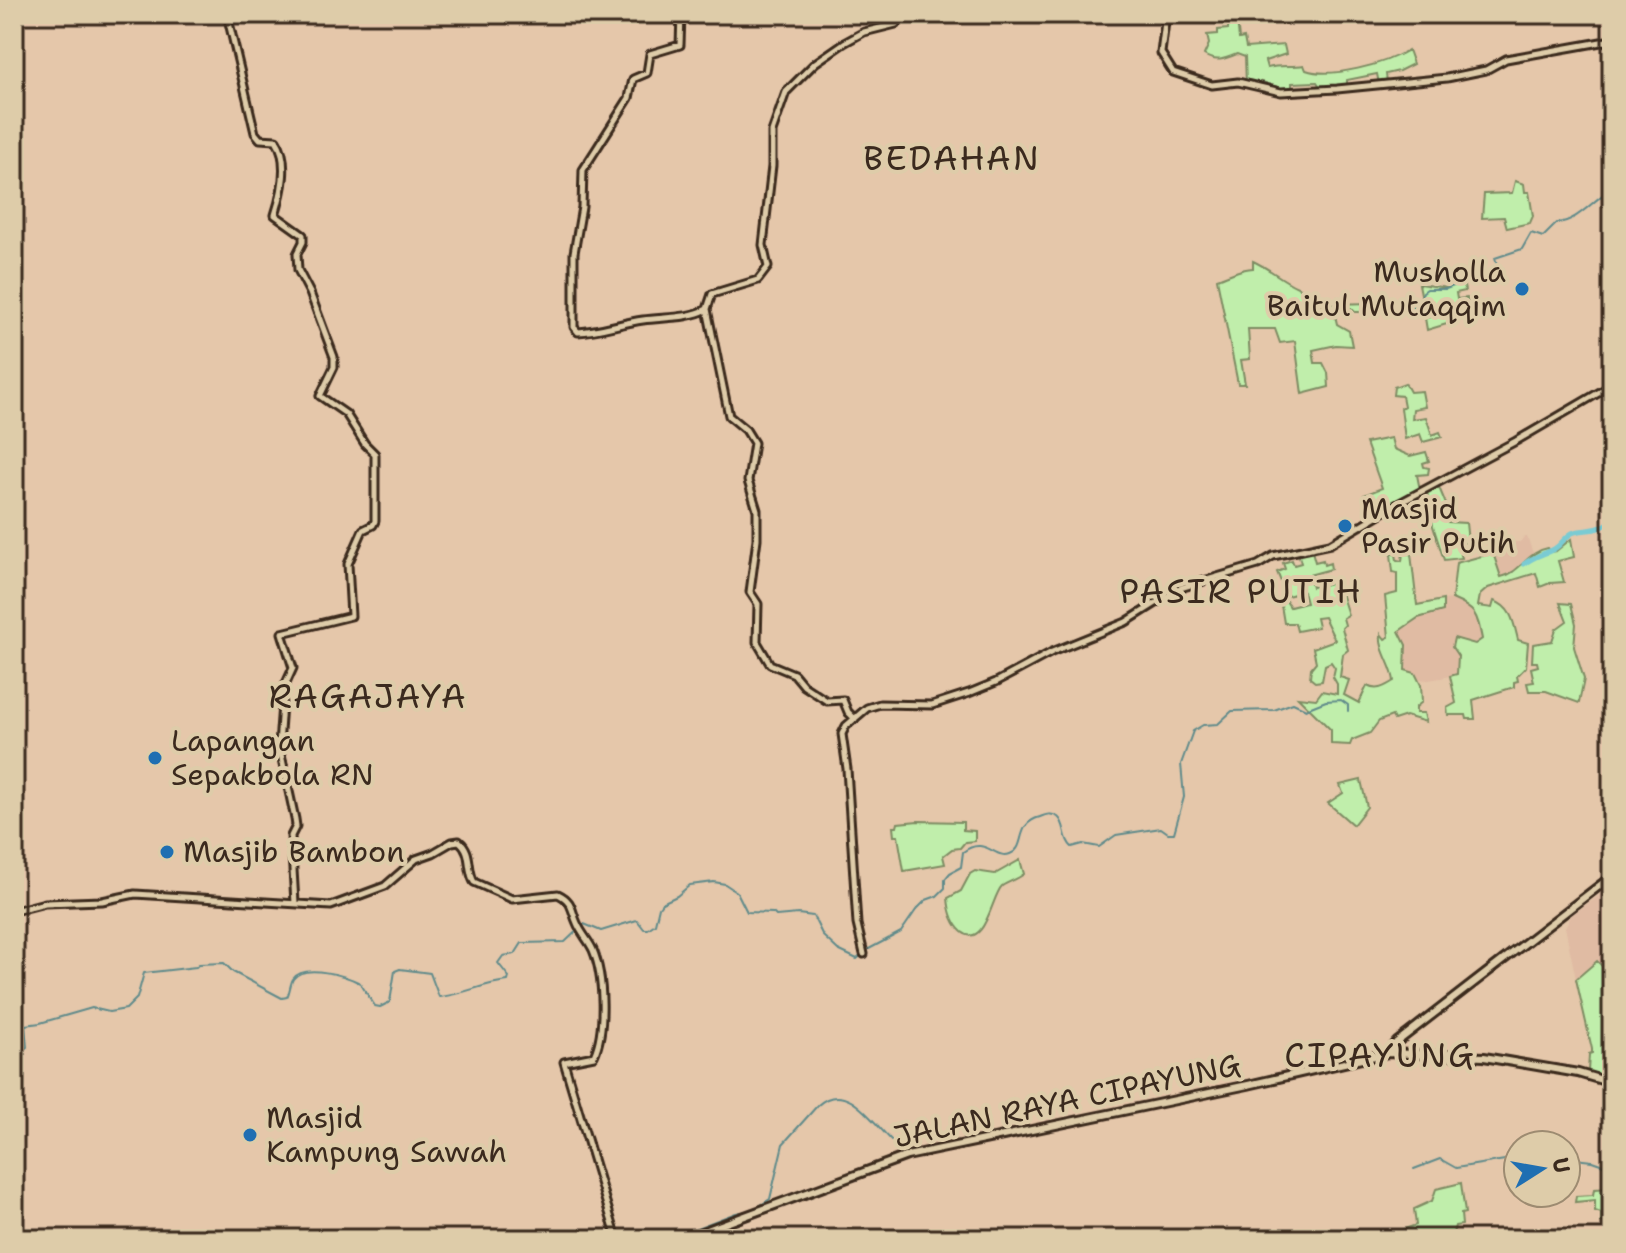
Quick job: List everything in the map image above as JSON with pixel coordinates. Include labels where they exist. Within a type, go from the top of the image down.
[{"type":"main road","points":[[1392,1050],[1612,876]]},
{"type":"main road","name":"JALAN RAYA CIPAYUNG","points":[[683,1239],[907,1156],[1248,1085],[1392,1050],[1513,1061],[1612,1083]]},
{"type":"street","points":[[227,14],[255,133],[260,139],[276,140],[280,145],[282,194],[275,215],[303,235],[304,240],[297,254],[298,270],[334,357],[334,367],[320,396],[348,416],[376,456],[375,521],[363,530],[348,561],[351,616],[282,633],[293,668],[283,690],[279,753],[296,824],[291,836],[295,903]]},
{"type":"street","points":[[681,14],[680,45],[650,54],[647,73],[633,80],[629,98],[584,166],[582,207],[574,253],[574,327],[578,332],[599,330],[634,321],[697,314],[707,309]]},
{"type":"street","points":[[855,719],[843,700],[827,701],[811,691],[794,674],[773,666],[758,646],[758,604],[750,592],[757,539],[757,510],[748,481],[754,443],[746,430],[729,416],[707,309],[712,294],[758,280],[768,267],[763,245],[772,166],[772,132],[788,90],[815,63],[849,39],[896,24],[914,14]]},
{"type":"street","points":[[1166,14],[1161,53],[1173,72],[1209,84],[1238,82],[1278,91],[1337,89],[1447,78],[1486,70],[1506,59],[1612,40]]},
{"type":"street","points":[[863,952],[857,924],[848,773],[842,734],[871,706],[938,704],[989,685],[1052,652],[1126,622],[1180,588],[1258,565],[1273,556],[1330,544],[1612,385]]},
{"type":"street","points":[[14,911],[45,903],[102,901],[135,894],[331,906],[375,891],[393,881],[416,859],[459,841],[467,849],[474,882],[512,899],[558,894],[573,906],[579,928],[594,952],[598,971],[601,1029],[594,1056],[565,1064],[617,1239]]},
{"type":"shaded area","points":[[1527,537],[1533,553],[1509,576],[1501,578],[1493,554],[1488,555],[1486,543],[1520,542]]},
{"type":"shaded area","points":[[1443,600],[1464,603],[1477,615],[1482,639],[1475,644],[1462,639],[1452,647],[1458,656],[1457,675],[1418,679],[1414,673],[1405,670],[1406,646],[1399,630],[1418,618],[1443,611]]},
{"type":"shaded area","points":[[1612,886],[1612,965],[1603,967],[1597,961],[1576,979],[1565,927],[1571,916]]},
{"type":"green space","points":[[1229,20],[1237,20],[1239,39],[1244,38],[1246,48],[1284,45],[1286,54],[1265,61],[1267,68],[1304,65],[1306,70],[1329,73],[1372,65],[1408,50],[1413,64],[1386,74],[1387,82],[1379,84],[1377,74],[1347,80],[1347,86],[1321,88],[1317,82],[1292,83],[1292,90],[1267,88],[1266,83],[1261,82],[1260,86],[1246,83],[1245,57],[1237,54],[1217,60],[1204,55],[1209,44],[1207,35],[1228,29]]},
{"type":"green space","points":[[1515,181],[1524,184],[1525,192],[1529,192],[1533,216],[1530,223],[1507,228],[1504,217],[1482,218],[1484,194],[1512,193]]},
{"type":"green space","points":[[1253,261],[1312,294],[1311,311],[1323,307],[1325,300],[1333,304],[1371,303],[1367,312],[1355,312],[1351,308],[1334,311],[1337,324],[1349,331],[1352,346],[1336,345],[1313,350],[1315,363],[1323,363],[1328,373],[1329,387],[1302,394],[1295,341],[1280,343],[1275,329],[1248,329],[1250,359],[1241,360],[1245,384],[1238,384],[1217,279],[1253,268]]},
{"type":"green space","points":[[1463,282],[1465,291],[1456,293],[1457,299],[1467,298],[1470,317],[1427,330],[1425,318],[1433,316],[1431,306],[1425,306],[1424,311],[1418,313],[1414,309],[1400,308],[1422,299],[1419,284],[1447,288]]},
{"type":"green space","points":[[1405,383],[1410,392],[1422,391],[1425,407],[1413,409],[1412,419],[1426,417],[1432,435],[1440,432],[1442,437],[1423,442],[1420,434],[1405,439],[1402,396],[1393,395],[1394,387]]},
{"type":"green space","points":[[1391,438],[1394,449],[1410,456],[1426,452],[1429,461],[1423,463],[1424,467],[1429,468],[1428,474],[1417,475],[1420,490],[1372,518],[1364,495],[1382,488],[1366,443]]},
{"type":"green space","points":[[1438,485],[1448,509],[1448,522],[1466,523],[1468,542],[1458,545],[1462,558],[1444,560],[1433,526],[1427,492]]},
{"type":"green space","points":[[1571,539],[1574,557],[1558,561],[1564,582],[1540,587],[1536,573],[1488,588],[1480,595],[1478,606],[1492,608],[1494,601],[1505,607],[1518,640],[1528,643],[1526,667],[1517,676],[1514,687],[1473,700],[1475,719],[1467,719],[1466,715],[1448,715],[1447,708],[1456,703],[1450,676],[1457,674],[1458,656],[1452,647],[1454,638],[1475,644],[1482,639],[1474,613],[1452,599],[1456,563],[1493,553],[1501,577],[1513,572],[1541,550],[1548,548],[1550,552],[1556,551]]},
{"type":"green space","points":[[1312,551],[1315,562],[1323,560],[1324,565],[1330,563],[1331,569],[1309,575],[1312,587],[1331,583],[1334,595],[1341,593],[1348,615],[1343,618],[1345,625],[1342,628],[1348,650],[1343,654],[1340,677],[1349,680],[1344,695],[1359,703],[1367,686],[1378,688],[1394,681],[1381,640],[1381,634],[1385,639],[1389,637],[1385,596],[1397,593],[1397,573],[1393,572],[1391,554],[1396,554],[1397,560],[1402,561],[1403,553],[1411,554],[1417,605],[1443,600],[1443,611],[1418,618],[1399,631],[1406,645],[1405,670],[1415,673],[1421,685],[1422,702],[1416,707],[1416,713],[1424,713],[1426,722],[1406,716],[1394,720],[1392,716],[1379,721],[1370,733],[1352,740],[1350,745],[1331,744],[1331,730],[1298,697],[1316,699],[1322,691],[1337,694],[1333,677],[1335,668],[1331,662],[1325,665],[1322,681],[1315,682],[1310,678],[1311,668],[1316,662],[1313,648],[1335,640],[1324,617],[1316,618],[1318,627],[1297,631],[1295,623],[1284,623],[1280,599],[1284,598],[1290,607],[1306,603],[1303,592],[1287,596],[1277,572],[1285,569],[1283,563],[1292,560],[1294,565],[1301,563],[1298,552]]},
{"type":"green space","points":[[1560,603],[1571,604],[1576,624],[1574,647],[1584,679],[1579,703],[1546,691],[1529,691],[1527,683],[1534,682],[1531,668],[1538,666],[1537,662],[1532,662],[1533,644],[1552,641],[1556,629],[1567,621]]},
{"type":"green space","points":[[1361,780],[1367,807],[1353,825],[1328,803],[1343,793],[1340,785]]},
{"type":"green space","points":[[963,822],[963,830],[975,831],[975,841],[952,849],[943,856],[945,864],[904,871],[898,836],[894,836],[893,827],[897,827],[898,823]]},
{"type":"green space","points":[[1020,860],[1024,874],[998,891],[982,928],[970,936],[962,932],[952,916],[948,898],[961,891],[975,871],[995,874]]},
{"type":"green space","points":[[1597,961],[1603,967],[1612,965],[1612,971],[1605,978],[1612,991],[1612,1010],[1607,1009],[1612,1061],[1610,1078],[1588,1072],[1592,1049],[1576,979]]},
{"type":"green space","points":[[1461,1183],[1465,1213],[1461,1214],[1462,1225],[1455,1226],[1453,1233],[1458,1239],[1404,1239],[1402,1230],[1416,1225],[1414,1209],[1432,1201],[1436,1189]]},
{"type":"green space","points":[[1612,1188],[1612,1239],[1605,1239],[1608,1224],[1601,1222],[1601,1213],[1595,1211],[1595,1200],[1582,1201],[1582,1196],[1593,1195],[1594,1189]]},
{"type":"waterway","points":[[543,21],[553,14]]},
{"type":"waterway","points":[[1403,311],[1409,306],[1418,305],[1427,289],[1446,289],[1467,277],[1494,273],[1498,269],[1495,258],[1522,249],[1531,233],[1543,237],[1557,223],[1579,214],[1612,189]]},
{"type":"waterway","points":[[1524,564],[1557,547],[1572,533],[1599,528],[1612,520]]},
{"type":"waterway","points":[[14,1057],[27,1047],[25,1025],[92,1008],[109,1012],[126,1009],[137,998],[144,973],[224,963],[233,972],[282,998],[287,997],[293,979],[299,974],[326,972],[360,983],[375,1006],[380,1007],[390,1002],[395,971],[400,969],[430,973],[439,997],[508,981],[509,977],[498,963],[503,956],[515,954],[522,943],[565,942],[584,924],[601,931],[637,920],[644,929],[648,929],[655,924],[662,903],[690,885],[714,882],[725,884],[737,892],[747,912],[813,916],[823,936],[838,950],[857,959],[867,950],[901,932],[916,910],[945,888],[945,879],[961,867],[963,852],[978,846],[999,854],[1010,854],[1018,847],[1027,825],[1042,816],[1051,814],[1058,817],[1072,847],[1083,844],[1099,847],[1116,835],[1161,828],[1174,833],[1184,797],[1181,764],[1193,731],[1203,725],[1218,724],[1232,711],[1274,710],[1293,703],[1306,709],[1326,701],[1341,700],[1348,705],[1348,711]]},
{"type":"waterway","points":[[818,1105],[831,1098],[843,1098],[855,1103],[907,1153],[1389,1049]]},
{"type":"waterway","points":[[1523,1061],[1544,1064]]},
{"type":"waterway","points":[[668,1239],[736,1213],[753,1210],[770,1199],[783,1144],[817,1106]]},
{"type":"waterway","points":[[1414,1169],[1440,1159],[1456,1168],[1502,1160]]},
{"type":"waterway","points":[[1582,1160],[1612,1168]]},
{"type":"place","name":"Musholla Baitul Mutaqqim","points":[[1522,289]]},
{"type":"place","name":"Masjid Pasir Putih","points":[[1345,526]]},
{"type":"place","name":"Lapangan Sepakbola RN","points":[[155,758]]},
{"type":"place","name":"Masjib Bambon","points":[[167,852]]},
{"type":"place","name":"Masjid Kampung Sawah","points":[[250,1135]]},
{"type":"district","name":"BEDAHAN","points":[[952,158]]},
{"type":"district","name":"PASIR PUTIH","points":[[1241,591]]},
{"type":"district","name":"RAGAJAYA","points":[[368,696]]},
{"type":"district","name":"CIPAYUNG","points":[[1380,1055]]}]
